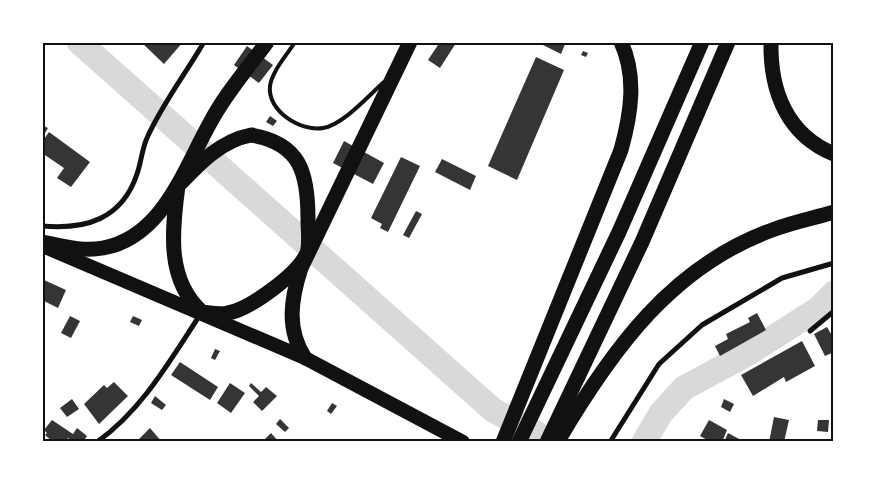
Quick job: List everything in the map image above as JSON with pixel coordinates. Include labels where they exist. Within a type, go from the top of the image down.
[{"type":"highway","points":[[42,244],[88,249],[117,244],[130,238],[152,220],[178,186],[199,165],[227,142],[251,135],[276,142],[288,149],[303,171],[308,200],[307,252],[284,280],[248,305],[228,314],[202,312],[185,294],[177,275],[173,240],[178,186],[210,121],[268,42]]},
{"type":"highway","points":[[504,442],[613,172],[628,127],[631,86],[621,42]]},
{"type":"highway","points":[[519,442],[619,232],[702,42]]},
{"type":"highway","points":[[558,442],[565,418],[728,42]]},
{"type":"highway","points":[[771,42],[772,74],[782,106],[801,134],[834,154]]},
{"type":"highway","points":[[304,358],[294,337],[292,312],[296,283],[307,252],[412,43]]},
{"type":"highway","points":[[547,442],[626,338],[685,279],[716,258],[752,238],[775,229],[834,212]]},
{"type":"highway","points":[[42,244],[304,358],[455,439]]},
{"type":"street","points":[[42,226],[72,226],[96,222],[110,214],[127,196],[137,175],[147,138],[204,42]]},
{"type":"street","points":[[610,442],[659,364],[702,325],[782,278],[834,263]]},
{"type":"street","points":[[810,331],[834,310]]},
{"type":"street","points":[[97,442],[127,418],[144,397],[202,312]]},
{"type":"lane","points":[[295,42],[275,73],[270,90],[275,106],[285,116],[300,126],[324,128],[334,124],[399,69]]},
{"type":"building","points":[[141,42],[183,42],[164,64]]},
{"type":"building","points":[[440,42],[456,43],[440,68],[428,60]]},
{"type":"building","points":[[537,42],[566,42],[561,54]]},
{"type":"building","points":[[247,46],[273,65],[259,83],[234,65]]},
{"type":"building","points":[[583,51],[588,53],[586,57],[581,55]]},
{"type":"building","points":[[536,57],[564,70],[517,180],[488,166]]},
{"type":"building","points":[[270,116],[277,121],[273,126],[266,122]]},
{"type":"building","points":[[44,126],[48,128],[42,138],[42,129]]},
{"type":"building","points":[[49,132],[90,162],[71,187],[57,178],[64,168],[42,153],[42,142]]},
{"type":"building","points":[[344,141],[384,163],[373,184],[333,163]]},
{"type":"building","points":[[401,157],[420,166],[388,232],[380,228],[382,224],[371,218]]},
{"type":"building","points":[[442,159],[476,176],[470,190],[435,172]]},
{"type":"building","points":[[416,211],[422,214],[409,238],[403,235]]},
{"type":"building","points":[[44,280],[66,290],[58,308],[42,300]]},
{"type":"building","points":[[757,313],[766,330],[720,356],[715,346],[728,339],[726,334],[750,322],[748,318]]},
{"type":"building","points":[[70,316],[80,321],[71,338],[61,333]]},
{"type":"building","points":[[133,316],[142,320],[139,326],[130,322]]},
{"type":"building","points":[[827,327],[834,339],[834,352],[825,356],[814,334]]},
{"type":"building","points":[[802,341],[815,366],[786,382],[784,377],[753,396],[741,375]]},
{"type":"building","points":[[215,349],[220,351],[215,360],[211,358]]},
{"type":"building","points":[[180,362],[218,387],[210,400],[171,375]]},
{"type":"building","points":[[114,382],[128,396],[99,424],[84,404],[104,385],[107,388]]},
{"type":"building","points":[[230,383],[245,393],[231,413],[217,403]]},
{"type":"building","points":[[251,383],[261,392],[266,387],[277,396],[262,411],[253,402],[259,396],[249,386]]},
{"type":"building","points":[[155,396],[166,405],[162,410],[151,403]]},
{"type":"building","points":[[72,399],[79,409],[67,417],[60,408]]},
{"type":"building","points":[[724,399],[734,404],[730,412],[721,407]]},
{"type":"building","points":[[332,403],[337,406],[331,414],[327,411]]},
{"type":"building","points":[[774,417],[789,420],[784,442],[769,442]]},
{"type":"building","points":[[280,419],[289,428],[285,432],[276,424]]},
{"type":"building","points":[[52,420],[73,434],[77,428],[87,436],[83,442],[73,442],[68,438],[66,442],[53,442],[45,435],[47,433],[44,430]]},
{"type":"building","points":[[709,420],[727,430],[722,442],[711,442],[700,436]]},
{"type":"building","points":[[818,420],[829,420],[828,432],[817,431]]},
{"type":"building","points":[[150,428],[162,442],[136,442]]},
{"type":"building","points":[[271,433],[279,442],[262,442]]},
{"type":"building","points":[[728,433],[741,440],[740,442],[724,442]]},
{"type":"waterway","points":[[79,42],[493,410],[552,442]]},
{"type":"waterway","points":[[644,442],[661,413],[684,388],[749,353],[818,309],[834,293]]}]
